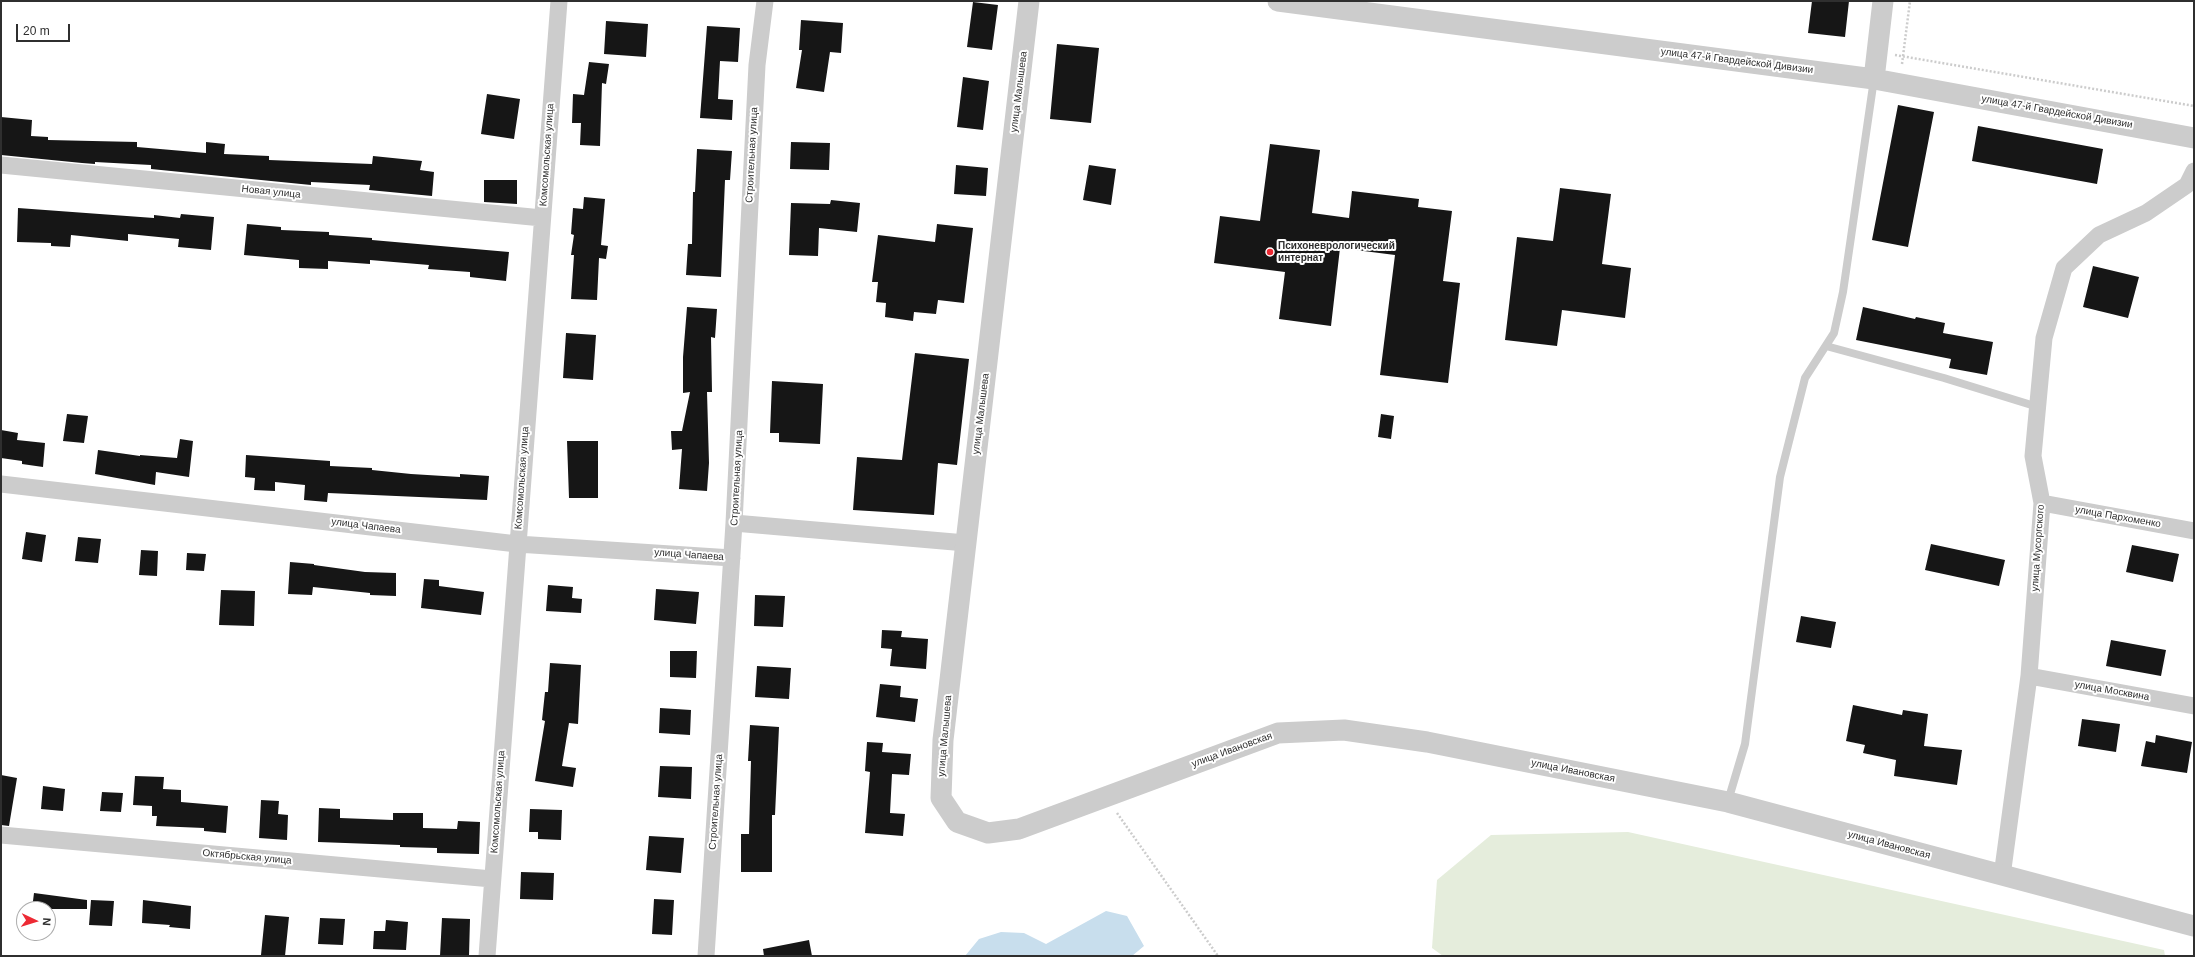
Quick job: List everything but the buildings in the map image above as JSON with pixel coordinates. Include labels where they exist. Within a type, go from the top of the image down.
[{"type":"street","name":"Комсомольская улица","points":[[486,956],[559,1]]},
{"type":"street","name":"Строительная улица","points":[[706,956],[734,524],[757,65],[765,1]]},
{"type":"street","name":"улица Малышева","points":[[957,822],[941,798],[943,740],[1029,1]]},
{"type":"street","name":"улица 47-й Гвардейской Дивизии","points":[[1278,1],[1874,79],[2194,138]]},
{"type":"street","points":[[1874,79],[1883,1]]},
{"type":"street","name":"Новая улица","points":[[1,166],[542,218]]},
{"type":"street","name":"улица Мусоргского","points":[[2002,876],[2029,676],[2042,503],[2033,456],[2044,338],[2064,268],[2100,236],[2146,213],[2187,185],[2194,171]]},
{"type":"street","name":"улица Чапаева","points":[[1,484],[517,544],[732,558]]},
{"type":"street","name":"улица Пархоменко","points":[[2042,503],[2194,531]]},
{"type":"street","points":[[734,524],[966,543]]},
{"type":"street","name":"улица Москвина","points":[[2029,676],[2194,706]]},
{"type":"street","name":"улица Ивановская","points":[[957,822],[988,833],[1019,829],[1278,733],[1344,730],[1427,742],[1728,802],[2194,926]]},
{"type":"street","name":"Октябрьская улица","points":[[1,835],[492,879]]},
{"type":"lane","points":[[1728,802],[1745,744],[1780,477],[1805,378],[1834,333],[1843,292],[1874,79]]},
{"type":"lane","points":[[1826,346],[1944,378],[2038,407]]},
{"type":"path","points":[[1900,84],[1910,1]]},
{"type":"path","points":[[1876,54],[1903,56],[2194,106]]},
{"type":"path","points":[[1105,797],[1218,956]]},
{"type":"green space","points":[[1628,832],[2164,950],[2165,956],[1443,956],[1432,948],[1437,880],[1491,835]]},
{"type":"water","points":[[1106,911],[1127,916],[1144,946],[1132,956],[965,956],[979,939],[1001,932],[1024,933],[1046,944]]},
{"type":"place","name":"Психоневрологический интернат","points":[[1270,252]]}]
